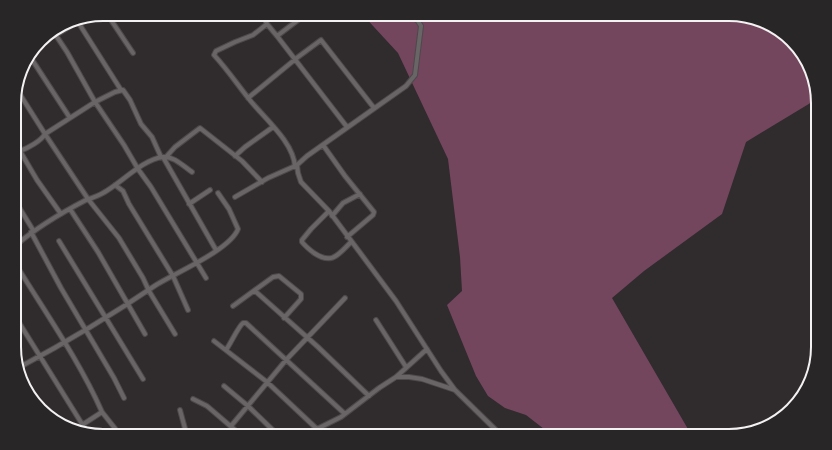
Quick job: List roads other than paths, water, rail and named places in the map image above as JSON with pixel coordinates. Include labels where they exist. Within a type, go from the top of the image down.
[{"type":"street","points":[[112,21],[133,53]]},
{"type":"street","points":[[266,21],[347,128]]},
{"type":"street","points":[[276,36],[296,21]]},
{"type":"street","points":[[235,198],[262,182],[296,166],[406,86],[415,75],[421,26],[418,21]]},
{"type":"street","points":[[79,24],[121,90],[123,90],[130,100],[142,124],[152,136],[216,250]]},
{"type":"street","points":[[267,24],[256,34],[225,46],[214,53],[214,55],[287,146],[293,156],[301,182],[329,211],[396,301],[455,390],[495,429]]},
{"type":"street","points":[[56,36],[95,102],[151,187],[206,278]]},
{"type":"street","points":[[248,98],[320,40],[374,108]]},
{"type":"street","points":[[32,61],[70,118]]},
{"type":"street","points":[[21,150],[42,139],[45,134],[95,102],[121,90]]},
{"type":"street","points":[[21,96],[88,199],[119,238],[175,334]]},
{"type":"street","points":[[235,156],[273,127]]},
{"type":"street","points":[[21,240],[32,231],[61,214],[88,199],[103,193],[152,160],[163,157],[200,128],[235,156],[262,182]]},
{"type":"street","points":[[323,145],[373,210],[373,215],[347,237]]},
{"type":"street","points":[[21,152],[37,180],[61,214]]},
{"type":"street","points":[[163,157],[174,160],[192,172]]},
{"type":"street","points":[[115,185],[123,191],[129,204],[173,276],[188,310]]},
{"type":"street","points":[[189,204],[210,190]]},
{"type":"street","points":[[23,365],[196,263],[228,241],[238,229],[229,209],[218,193]]},
{"type":"street","points":[[332,216],[343,203],[360,194]]},
{"type":"street","points":[[70,209],[92,242],[145,334]]},
{"type":"street","points":[[21,211],[61,288],[114,378],[124,398]]},
{"type":"street","points":[[329,211],[311,229],[302,242],[325,259],[330,259],[351,242]]},
{"type":"street","points":[[59,241],[143,379]]},
{"type":"street","points":[[21,273],[91,388],[102,412],[115,429]]},
{"type":"street","points":[[233,306],[277,276],[282,277],[301,296],[284,318]]},
{"type":"street","points":[[255,291],[308,338],[368,396]]},
{"type":"street","points":[[231,426],[286,360],[345,298]]},
{"type":"street","points":[[376,320],[406,366]]},
{"type":"street","points":[[226,350],[240,326],[243,323],[246,323],[346,414]]},
{"type":"street","points":[[21,326],[82,425],[102,412]]},
{"type":"street","points":[[214,341],[267,382],[317,429],[346,414],[368,396],[396,377],[406,366],[427,349]]},
{"type":"street","points":[[396,377],[422,379],[455,390]]},
{"type":"street","points":[[224,386],[272,429]]},
{"type":"street","points":[[193,398],[207,406],[234,429]]},
{"type":"street","points":[[180,410],[184,429]]}]
